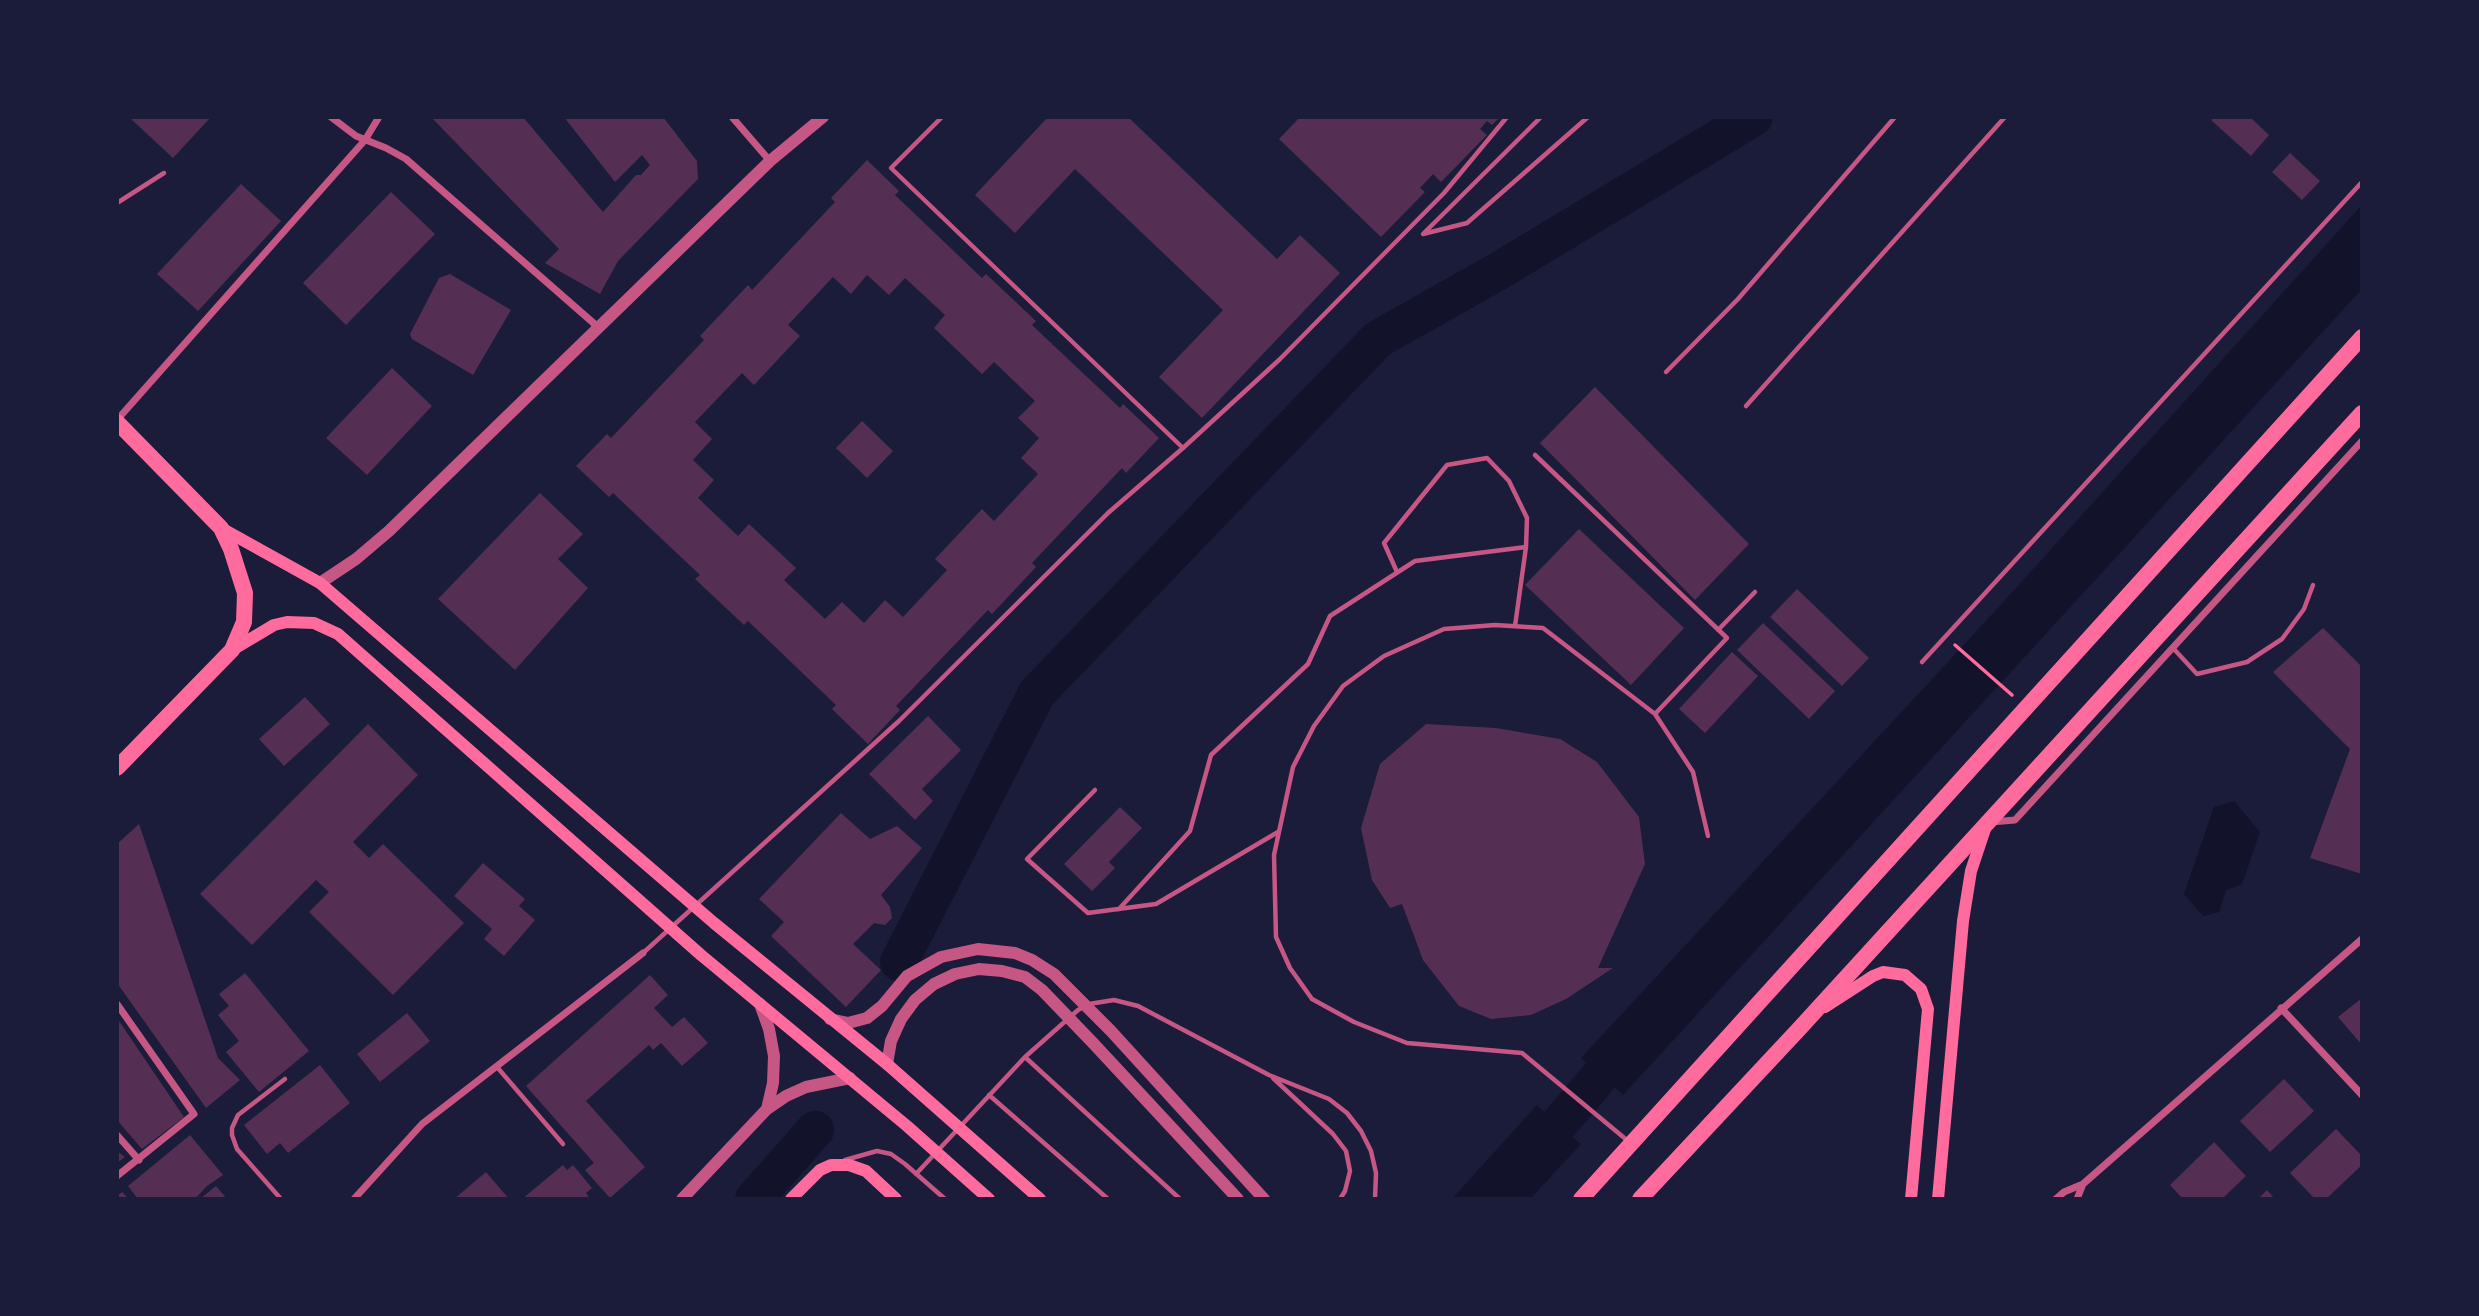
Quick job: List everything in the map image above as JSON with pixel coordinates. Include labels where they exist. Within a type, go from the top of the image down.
[{"type":"highway","points":[[1581,1199],[2362,337]]},
{"type":"highway","points":[[1640,1199],[2362,413]]},
{"type":"highway","points":[[117,421],[221,528],[231,549],[245,593],[244,622],[232,650],[117,768]]},
{"type":"main road","points":[[221,528],[320,583],[714,923],[887,1064],[1040,1199]]},
{"type":"main road","points":[[232,650],[274,625],[287,622],[314,623],[338,634],[701,956],[907,1126],[989,1199]]},
{"type":"main road","points":[[1938,1199],[1963,921],[1971,871],[1987,822]]},
{"type":"main road","points":[[1810,1017],[1883,972],[1905,975],[1921,989],[1928,1009],[1910,1199]]},
{"type":"main road","points":[[790,1199],[813,1176],[831,1165],[858,1167],[866,1171],[896,1199]]},
{"type":"street","points":[[331,117],[347,131],[406,159],[598,327]]},
{"type":"street","points":[[117,421],[365,140],[379,117]]},
{"type":"street","points":[[733,117],[769,161]]},
{"type":"street","points":[[320,583],[356,559],[389,531],[769,161],[823,117]]},
{"type":"street","points":[[1987,822],[2015,820],[2362,441]]},
{"type":"street","points":[[2056,1199],[2082,1184],[2281,1007],[2362,939]]},
{"type":"street","points":[[830,1019],[848,1023],[867,1018],[882,1006],[907,976],[941,957],[978,949],[1015,953],[1032,960],[1054,974],[1111,1031],[1264,1199]]},
{"type":"street","points":[[354,1199],[422,1124],[643,953]]},
{"type":"street","points":[[887,1064],[891,1041],[901,1019],[915,1000],[934,984],[955,974],[979,969],[1003,971],[1025,977],[1042,990],[1093,1043],[1238,1199]]},
{"type":"street","points":[[117,1004],[194,1114],[117,1177]]},
{"type":"street","points":[[760,1004],[769,1029],[774,1056],[773,1083],[767,1109]]},
{"type":"street","points":[[2281,1007],[2362,1095]]},
{"type":"street","points":[[682,1199],[767,1109],[806,1087],[827,1080],[850,1078]]},
{"type":"street","points":[[117,1135],[139,1160]]},
{"type":"street","points":[[2077,1199],[2082,1184]]},
{"type":"lane","points":[[942,117],[891,169],[1184,448]]},
{"type":"lane","points":[[643,953],[899,721],[1108,513],[1184,448],[1279,360],[1444,193],[1507,117]]},
{"type":"lane","points":[[1541,117],[1423,234],[1466,222],[1588,117]]},
{"type":"lane","points":[[1666,372],[1738,299],[1895,117]]},
{"type":"lane","points":[[1745,405],[2006,117]]},
{"type":"lane","points":[[117,202],[164,173]]},
{"type":"lane","points":[[1922,662],[2362,182]]},
{"type":"lane","points":[[1535,455],[1727,638],[1655,714]]},
{"type":"lane","points":[[1397,572],[1384,543],[1447,465],[1487,458],[1509,481],[1527,518],[1526,547],[1515,626]]},
{"type":"lane","points":[[1119,909],[1190,831],[1211,755],[1308,664],[1330,616],[1415,561],[1526,547]]},
{"type":"lane","points":[[2173,648],[2197,674],[2247,662],[2283,639],[2304,609],[2313,585]]},
{"type":"lane","points":[[1718,630],[1755,592]]},
{"type":"lane","points":[[1631,1144],[1522,1053],[1407,1042],[1354,1022],[1312,999],[1290,968],[1276,937],[1275,855],[1293,767],[1314,726],[1343,686],[1384,656],[1444,629],[1495,625],[1544,628],[1655,714],[1693,772],[1707,836]]},
{"type":"lane","points":[[1095,790],[1027,859],[1088,913],[1156,904],[1279,832]]},
{"type":"lane","points":[[916,1174],[1025,1057],[1079,1010],[1090,1004],[1114,1000],[1138,1006],[1269,1075],[1329,1099],[1347,1113],[1361,1131],[1371,1151],[1376,1173],[1375,1199]]},
{"type":"lane","points":[[1025,1057],[1180,1199]]},
{"type":"lane","points":[[497,1066],[563,1144]]},
{"type":"lane","points":[[1269,1075],[1334,1134],[1346,1150],[1350,1171],[1340,1199]]},
{"type":"lane","points":[[281,1199],[237,1149],[232,1128],[238,1115],[285,1079]]},
{"type":"lane","points":[[989,1095],[1108,1199]]},
{"type":"lane","points":[[831,1165],[877,1151],[891,1154],[944,1199]]},
{"type":"path","points":[[1946,636],[2026,708]]},
{"type":"shaded area","points":[[2362,205],[2362,289],[1623,1095],[1600,1077],[1581,1058],[1997,609]]},
{"type":"shaded area","points":[[2234,801],[2260,832],[2242,884],[2226,890],[2219,912],[2203,916],[2184,894],[2214,807]]},
{"type":"shaded area","points":[[1537,1105],[1581,1144],[1530,1199],[1452,1199]]},
{"type":"pier","points":[[1581,1058],[1623,1095],[1621,1097],[1579,1060]]},
{"type":"pier","points":[[1539,1103],[1583,1141],[1581,1144],[1537,1105]]},
{"type":"building","points":[[211,117],[173,158],[131,119]]},
{"type":"building","points":[[431,117],[523,117],[603,212],[636,175],[641,175],[650,165],[642,155],[615,182],[564,117],[663,117],[697,161],[698,179],[618,261],[600,294],[545,263],[559,249]]},
{"type":"building","points":[[1048,117],[1128,117],[1277,259],[1300,235],[1340,273],[1202,418],[1159,377],[1223,310],[1075,169],[1015,233],[975,195]]},
{"type":"building","points":[[1300,117],[1500,117],[1492,125],[1487,121],[1480,129],[1487,135],[1441,182],[1433,174],[1420,188],[1425,192],[1381,237],[1279,139]]},
{"type":"building","points":[[2214,117],[2250,117],[2269,135],[2251,156],[2211,120]]},
{"type":"building","points":[[2290,153],[2320,181],[2302,200],[2272,172]]},
{"type":"building","points":[[867,160],[899,191],[895,195],[982,278],[986,274],[1036,321],[1032,325],[1120,408],[1123,404],[1159,438],[1126,473],[1122,468],[1032,563],[1036,567],[992,614],[988,610],[896,706],[900,710],[868,744],[832,709],[836,705],[748,621],[744,625],[695,579],[700,575],[613,493],[609,497],[576,466],[607,434],[611,438],[704,340],[700,336],[748,285],[752,290],[835,202],[831,198]],"holes":[[[867,275],[889,295],[905,278],[945,315],[934,328],[982,374],[994,362],[1035,401],[1018,418],[1039,438],[1021,458],[1038,474],[994,521],[982,509],[935,559],[947,570],[903,617],[885,600],[864,623],[842,602],[825,619],[784,580],[796,568],[749,524],[738,536],[698,498],[714,480],[693,460],[712,439],[695,422],[742,373],[754,385],[800,336],[788,325],[833,277],[851,294]]]},
{"type":"building","points":[[241,184],[281,221],[198,311],[157,274]]},
{"type":"building","points":[[391,192],[435,234],[346,325],[303,283]]},
{"type":"building","points":[[450,274],[511,310],[473,375],[412,339],[410,334],[439,278]]},
{"type":"building","points":[[392,368],[432,406],[367,475],[326,438]]},
{"type":"building","points":[[1595,387],[1749,544],[1695,600],[1540,443]]},
{"type":"building","points":[[862,421],[893,451],[867,478],[836,448]]},
{"type":"building","points":[[540,493],[583,534],[558,559],[588,588],[515,670],[438,599]]},
{"type":"building","points":[[1579,529],[1684,628],[1631,685],[1525,585]]},
{"type":"building","points":[[1797,589],[1869,658],[1842,686],[1770,617]]},
{"type":"building","points":[[1763,623],[1835,691],[1809,719],[1737,650]]},
{"type":"building","points":[[2323,628],[2362,667],[2362,874],[2310,858],[2350,749],[2273,672]]},
{"type":"building","points":[[1732,652],[1758,676],[1705,733],[1679,709]]},
{"type":"building","points":[[305,697],[330,724],[284,766],[259,739]]},
{"type":"building","points":[[928,716],[961,750],[922,789],[933,801],[915,820],[869,774]]},
{"type":"building","points":[[368,724],[418,775],[353,842],[369,858],[383,844],[464,923],[393,995],[309,912],[329,892],[316,880],[252,945],[200,894]]},
{"type":"building","points":[[1426,724],[1496,728],[1560,739],[1597,762],[1639,817],[1645,864],[1598,968],[1613,968],[1566,999],[1531,1015],[1491,1019],[1459,1006],[1423,960],[1402,904],[1390,908],[1372,880],[1361,828],[1380,764]]},
{"type":"building","points":[[1120,807],[1142,828],[1109,862],[1115,868],[1092,891],[1064,864]]},
{"type":"building","points":[[841,813],[870,839],[897,826],[922,848],[881,895],[890,907],[892,918],[885,925],[874,923],[853,944],[881,970],[846,1007],[771,936],[784,922],[759,899]]},
{"type":"building","points":[[139,824],[218,1058],[240,1080],[206,1108],[117,983],[117,844]]},
{"type":"building","points":[[483,863],[525,899],[519,906],[535,920],[504,956],[484,939],[492,929],[454,896]]},
{"type":"building","points":[[245,973],[309,1051],[259,1092],[226,1052],[239,1041],[218,1015],[229,1006],[219,994]]},
{"type":"building","points":[[650,975],[668,995],[654,1008],[672,1027],[684,1017],[708,1043],[682,1066],[661,1043],[653,1050],[649,1045],[586,1101],[645,1167],[610,1198],[585,1170],[594,1163],[526,1086]]},
{"type":"building","points":[[2362,998],[2362,1045],[2338,1017]]},
{"type":"building","points":[[407,1013],[430,1041],[380,1082],[357,1054]]},
{"type":"building","points":[[117,1018],[184,1117],[142,1149],[117,1120]]},
{"type":"building","points":[[320,1065],[350,1103],[288,1153],[280,1143],[267,1154],[244,1125]]},
{"type":"building","points":[[2284,1079],[2314,1111],[2270,1152],[2240,1121]]},
{"type":"building","points":[[2336,1129],[2362,1156],[2362,1165],[2326,1199],[2315,1199],[2290,1173]]},
{"type":"building","points":[[190,1135],[223,1175],[195,1199],[138,1199],[128,1186]]},
{"type":"building","points":[[2214,1142],[2246,1176],[2222,1199],[2183,1199],[2170,1185]]},
{"type":"building","points":[[117,1151],[125,1157],[117,1163]]},
{"type":"building","points":[[563,1165],[567,1170],[573,1165],[592,1188],[586,1193],[588,1199],[522,1199]]},
{"type":"building","points":[[486,1172],[509,1199],[454,1199]]},
{"type":"building","points":[[216,1186],[227,1199],[200,1199]]},
{"type":"building","points":[[2267,1190],[2275,1199],[2258,1199]]},
{"type":"building","points":[[122,1192],[129,1199],[117,1199]]},
{"type":"waterway","points":[[899,962],[1037,693],[1378,339],[1497,272],[1754,117]]},
{"type":"waterway","points":[[1495,1199],[1634,1036]]},
{"type":"waterway","points":[[754,1199],[815,1130]]}]
